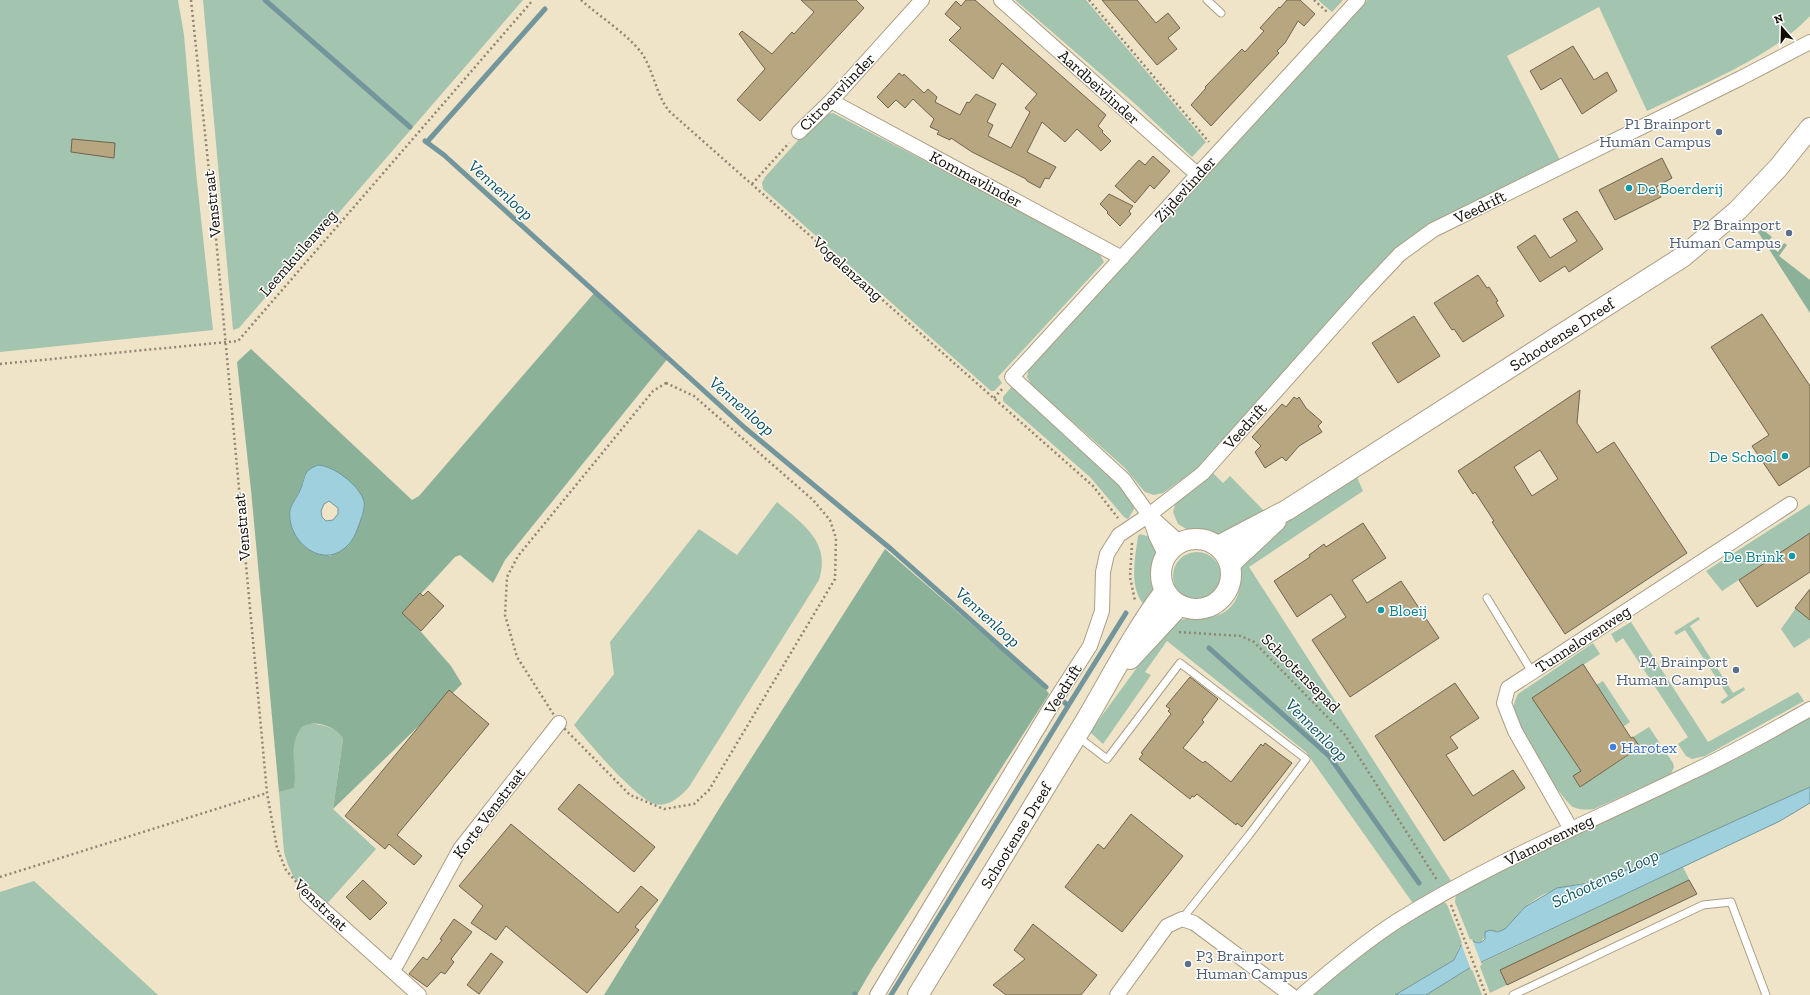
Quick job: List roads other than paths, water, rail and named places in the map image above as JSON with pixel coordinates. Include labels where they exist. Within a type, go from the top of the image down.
[{"type":"street","name":"Citroenvlinder","points":[[799,132],[831,101],[922,0]]},
{"type":"street","name":"Aardbeivlinder","points":[[1001,0],[1198,175]]},
{"type":"street","name":"Zijdevlinder","points":[[1149,515],[1124,480],[1012,378],[1358,0]]},
{"type":"street","name":"Veedrift","points":[[877,995],[1048,712],[1090,646],[1102,612],[1103,572],[1107,554],[1119,535],[1149,515],[1203,473],[1400,254],[1433,230],[1741,78],[1810,42]]},
{"type":"street","name":"Kommavlinder","points":[[831,101],[1122,258]]},
{"type":"street","name":"Schootense Dreef","points":[[1218,546],[1287,510],[1684,256],[1738,210],[1778,168],[1810,128]]},
{"type":"street","name":"Tunnelovenweg","points":[[1571,829],[1514,731],[1504,703],[1508,688],[1790,504]]},
{"type":"street","name":"Schootense Dreef","points":[[1230,564],[1287,510]]},
{"type":"street","points":[[1149,515],[1173,549]]},
{"type":"street","points":[[1149,515],[1156,536],[1173,549]]},
{"type":"street","points":[[1190,539],[1209,541],[1218,546],[1226,554],[1230,564],[1232,578],[1228,591],[1219,602],[1207,608],[1193,610],[1180,605],[1171,599],[1165,591],[1161,579],[1162,567],[1173,549],[1190,539]]},
{"type":"street","name":"Schootense Dreef","points":[[1153,621],[1165,591]]},
{"type":"street","name":"Schootense Dreef","points":[[918,995],[1076,736],[1128,646],[1153,621],[1180,605]]},
{"type":"street","name":"Vlamovenweg","points":[[1302,995],[1345,958],[1395,922],[1445,892],[1571,829],[1690,773],[1810,709]]},
{"type":"street","name":"Korte Venstraat","points":[[393,971],[460,849],[559,723]]},
{"type":"street","name":"Venstraat","points":[[307,895],[419,995]]},
{"type":"street","points":[[1117,995],[1168,926],[1182,919],[1194,923],[1291,995]]},
{"type":"lane","points":[[1207,0],[1221,13]]},
{"type":"lane","points":[[1487,598],[1532,672]]},
{"type":"lane","points":[[1076,736],[1107,759],[1180,663],[1306,759],[1249,836],[1182,919]]},
{"type":"lane","points":[[1513,995],[1703,905],[1731,902],[1765,995]]},
{"type":"water","points":[[318,465],[331,469],[345,477],[357,489],[364,501],[362,515],[352,541],[337,553],[327,555],[317,554],[308,549],[294,532],[290,521],[291,507],[300,491],[307,471]],"holes":[[[329,501],[338,508],[338,514],[333,520],[326,521],[322,517],[321,511],[324,504]]]},
{"type":"water","points":[[1810,787],[1810,803],[1780,821],[1471,967],[1426,995],[1395,995],[1454,960],[1461,945],[1473,941],[1479,943],[1485,939],[1485,932],[1490,930],[1498,932],[1505,929],[1525,907],[1557,888],[1600,881]]},
{"type":"waterway","name":"Vennenloop","points":[[265,0],[410,127]]},
{"type":"waterway","points":[[427,142],[545,9]]},
{"type":"waterway","name":"Vennenloop","points":[[425,141],[444,155],[745,428],[891,549],[1046,687]]},
{"type":"waterway","name":"Vennenloop","points":[[1063,701],[1068,706],[1126,613]]},
{"type":"waterway","name":"Vennenloop","points":[[1209,648],[1329,756],[1419,883]]},
{"type":"waterway","points":[[891,995],[1068,706]]},
{"type":"place","name":"P1 Brainport Human Campus","points":[[1719,132]]},
{"type":"place","name":"De Boerderij","points":[[1629,188]]},
{"type":"place","name":"P2 Brainport Human Campus","points":[[1789,233]]},
{"type":"place","name":"De School","points":[[1785,456]]},
{"type":"place","name":"De Brink","points":[[1792,556]]},
{"type":"place","name":"Bloeij","points":[[1381,610]]},
{"type":"place","name":"P4 Brainport Human Campus","points":[[1736,670]]},
{"type":"place","name":"Harotex","points":[[1613,747]]},
{"type":"place","name":"P3 Brainport Human Campus","points":[[1188,964]]},
{"type":"water label","name":"Schootense Loop","points":[[1605,878]]}]
